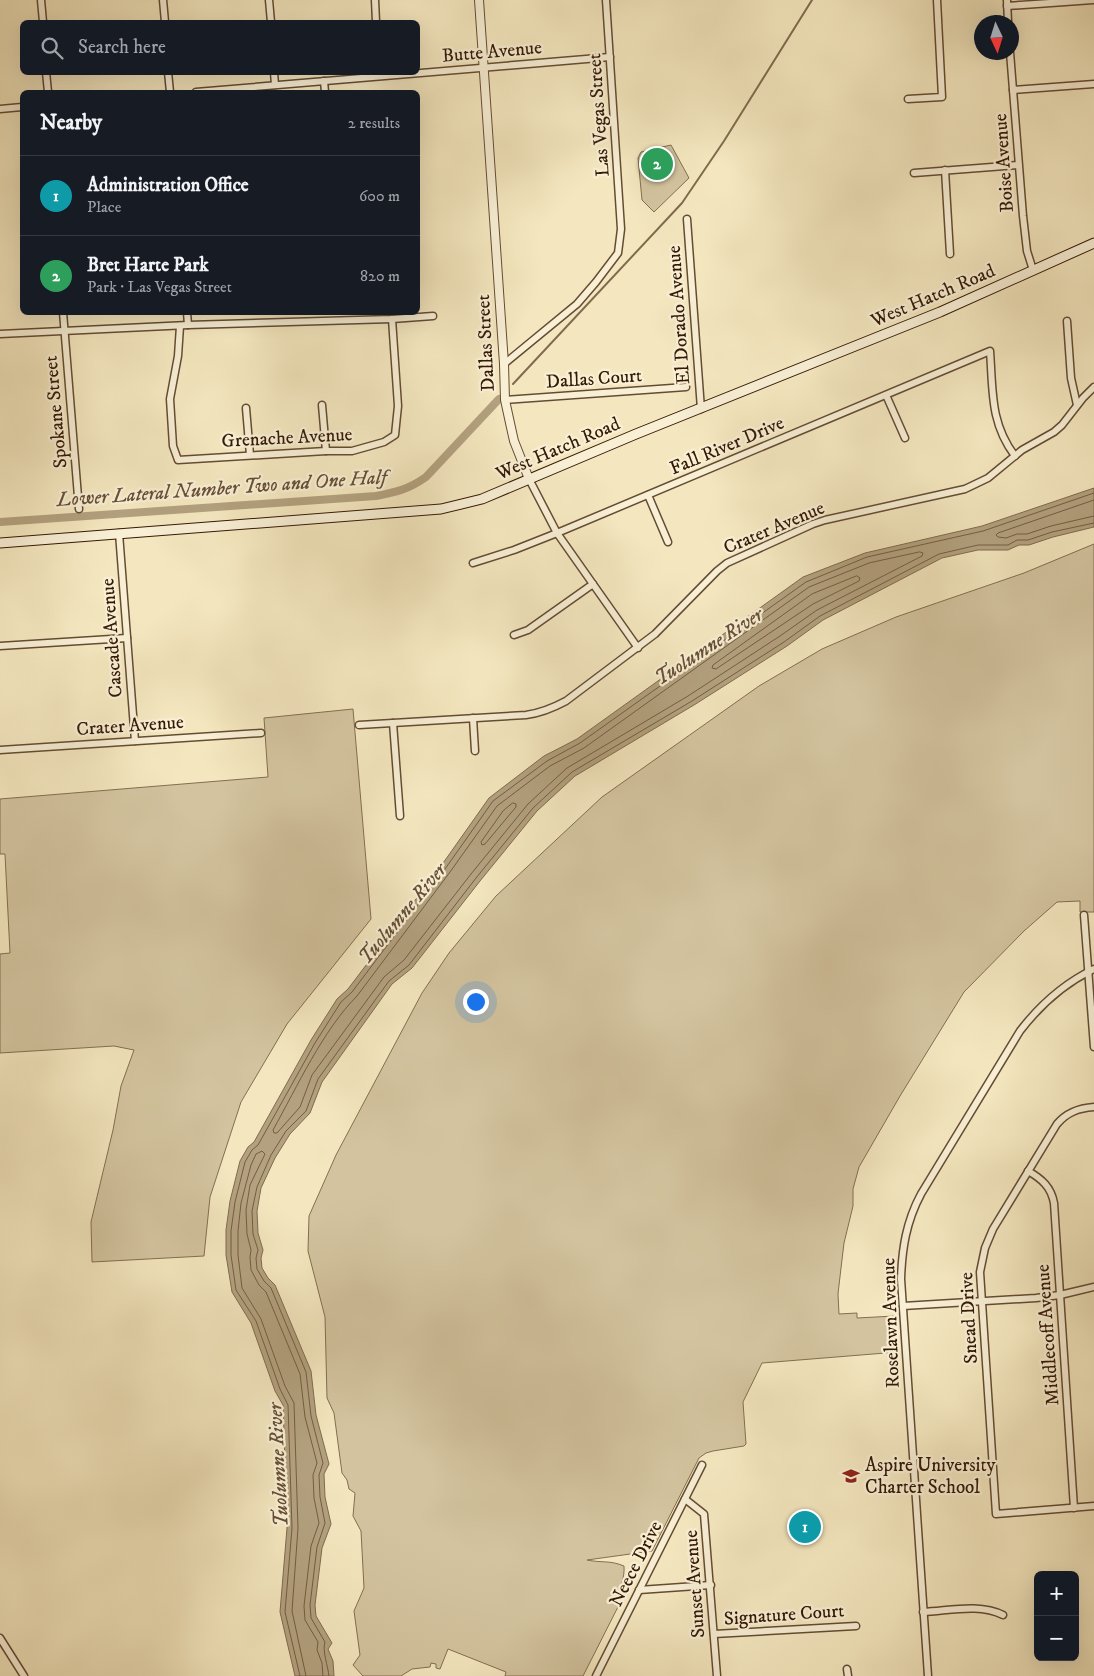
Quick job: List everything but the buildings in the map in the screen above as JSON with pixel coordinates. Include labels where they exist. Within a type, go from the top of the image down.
[{"type":"main road","name":"West Hatch Road","points":[[0,543],[441,509],[482,499],[630,436],[940,312],[1094,243]]},
{"type":"street","points":[[41,0],[42,20]]},
{"type":"street","points":[[163,0],[165,20]]},
{"type":"street","points":[[269,0],[271,20]]},
{"type":"street","points":[[375,0],[376,20]]},
{"type":"street","name":"Dallas Street","points":[[479,0],[505,400],[514,440],[529,479],[557,533],[638,648]]},
{"type":"street","name":"Las Vegas Street","points":[[504,364],[577,304],[618,253],[621,228],[606,0]]},
{"type":"street","points":[[908,99],[942,96],[936,0]]},
{"type":"street","points":[[1007,3],[1094,0]]},
{"type":"street","name":"Butte Avenue","points":[[420,71],[610,57]]},
{"type":"street","name":"Boise Avenue","points":[[1011,60],[1024,234],[1033,270]]},
{"type":"street","points":[[46,75],[48,90]]},
{"type":"street","points":[[168,75],[170,90]]},
{"type":"street","points":[[274,75],[275,85]]},
{"type":"street","name":"Butte Avenue","points":[[219,90],[372,75]]},
{"type":"street","points":[[324,81],[325,90]]},
{"type":"street","points":[[1013,90],[1094,84]]},
{"type":"street","points":[[0,109],[20,107]]},
{"type":"street","points":[[914,173],[1018,165]]},
{"type":"street","points":[[945,170],[950,254]]},
{"type":"street","name":"El Dorado Avenue","points":[[686,219],[701,409]]},
{"type":"street","name":"Spokane Street","points":[[63,315],[79,509]]},
{"type":"street","points":[[187,315],[188,325]]},
{"type":"street","points":[[0,334],[342,316],[392,319],[433,316]]},
{"type":"street","name":"Grenache Avenue","points":[[180,326],[178,356],[170,399],[173,446],[178,460],[357,450],[384,442],[395,435],[398,406],[392,319]]},
{"type":"street","points":[[1068,321],[1071,378],[1077,405]]},
{"type":"street","name":"Fall River Drive","points":[[473,563],[514,550],[557,533],[990,351],[995,415],[1002,435],[1015,456]]},
{"type":"street","name":"Dallas Court","points":[[505,400],[686,387]]},
{"type":"street","name":"Crater Avenue","points":[[359,725],[536,714],[556,707],[638,648],[664,626],[727,563],[819,522],[965,488],[988,478],[1022,450],[1054,432],[1094,387]]},
{"type":"street","points":[[886,395],[904,438]]},
{"type":"street","points":[[322,405],[326,451]]},
{"type":"street","points":[[246,408],[250,455]]},
{"type":"street","points":[[648,495],[668,542]]},
{"type":"street","name":"Cascade Avenue","points":[[119,533],[135,741]]},
{"type":"street","points":[[514,635],[528,630],[593,584]]},
{"type":"street","points":[[0,646],[127,638]]},
{"type":"street","points":[[473,718],[475,751]]},
{"type":"street","points":[[393,723],[400,816]]},
{"type":"street","name":"Crater Avenue","points":[[0,750],[261,733]]},
{"type":"street","points":[[1084,915],[1092,970],[1094,1047]]},
{"type":"street","name":"Roselawn Avenue","points":[[928,1676],[903,1306],[902,1249],[909,1221],[921,1194],[1020,1031],[1031,1017],[1059,991],[1072,980],[1092,970]]},
{"type":"street","name":"Snead Drive","points":[[1074,1508],[996,1514],[980,1272],[985,1248],[993,1229],[1062,1118],[1073,1111],[1094,1107]]},
{"type":"street","name":"Middlecoff Avenue","points":[[1028,1171],[1047,1185],[1053,1197],[1074,1508]]},
{"type":"street","points":[[903,1306],[1060,1295],[1094,1286]]},
{"type":"street","name":"Neece Drive","points":[[596,1676],[702,1465]]},
{"type":"street","name":"Sunset Avenue","points":[[685,1499],[704,1514],[717,1676]]},
{"type":"street","points":[[1074,1508],[1094,1506]]},
{"type":"street","points":[[639,1590],[711,1585]]},
{"type":"street","points":[[923,1612],[977,1609],[1003,1615]]},
{"type":"street","name":"Signature Court","points":[[714,1634],[856,1626]]},
{"type":"street","points":[[0,1638],[24,1676]]},
{"type":"shaded area","points":[[671,145],[689,178],[654,212],[642,200],[638,158],[641,152]]},
{"type":"shaded area","points":[[1094,544],[1094,912],[1080,912],[1080,901],[1057,902],[1024,931],[964,992],[859,1167],[853,1189],[853,1206],[844,1243],[838,1294],[839,1314],[857,1313],[857,1318],[895,1316],[898,1352],[762,1363],[743,1402],[746,1444],[744,1446],[706,1453],[699,1458],[652,1551],[587,1560],[619,1564],[624,1566],[624,1570],[623,1597],[583,1676],[505,1676],[506,1672],[448,1649],[440,1669],[436,1668],[436,1664],[431,1663],[430,1667],[412,1669],[401,1676],[363,1676],[353,1665],[360,1655],[354,1611],[364,1588],[361,1531],[353,1516],[355,1493],[349,1489],[347,1480],[342,1473],[334,1413],[327,1398],[325,1317],[308,1251],[309,1216],[336,1155],[422,993],[449,953],[496,896],[602,797],[759,686],[822,649],[896,617],[1024,573]]},
{"type":"shaded area","points":[[353,709],[371,919],[287,1024],[241,1102],[210,1197],[204,1256],[92,1262],[91,1222],[113,1130],[121,1086],[134,1050],[114,1046],[0,1053],[0,954],[10,953],[5,854],[0,854],[0,799],[268,777],[264,718]]},
{"type":"water","name":"Tuolumne River","points":[[1094,488],[1094,527],[1029,545],[1019,545],[1008,550],[978,550],[942,558],[823,620],[787,646],[694,705],[575,776],[537,811],[412,968],[392,984],[322,1082],[310,1113],[290,1134],[275,1158],[261,1188],[257,1211],[258,1233],[263,1250],[261,1258],[262,1268],[275,1285],[311,1371],[316,1415],[329,1464],[324,1474],[325,1497],[331,1524],[322,1548],[315,1605],[316,1616],[332,1643],[328,1649],[333,1661],[334,1676],[295,1676],[280,1612],[287,1528],[283,1405],[275,1391],[251,1323],[232,1292],[226,1255],[226,1230],[230,1201],[240,1161],[248,1147],[254,1142],[311,1040],[337,999],[348,989],[441,866],[489,798],[544,756],[577,739],[803,577],[865,553],[982,526]]},
{"type":"waterway","name":"Lower Lateral Number Two and One Half","points":[[513,384],[682,203],[724,141],[812,0]]},
{"type":"waterway","name":"Lower Lateral Number Two and One Half","points":[[0,522],[376,496],[390,493],[408,487],[426,477],[499,399]]},
{"type":"place","name":"Bret Harte Park","points":[[657,164]]},
{"type":"place","name":"Aspire University Charter School","points":[[851,1476]]},
{"type":"place","name":"Administration Office","points":[[805,1527]]}]
